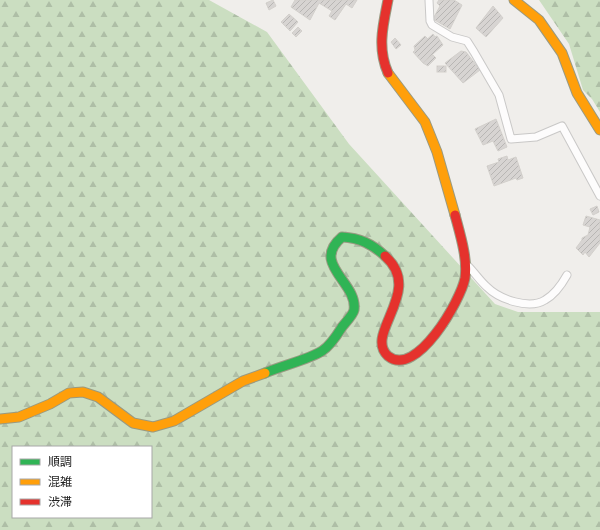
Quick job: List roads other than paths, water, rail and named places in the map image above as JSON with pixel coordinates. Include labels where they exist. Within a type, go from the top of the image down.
[{"type":"street","points":[[0,419],[19,417],[50,404],[69,393],[83,392],[98,397],[133,423],[153,427],[174,421],[244,381],[322,352],[334,339],[354,311],[354,301],[351,290],[336,273],[332,263],[331,252],[336,242],[342,237],[354,237],[365,241],[391,259],[396,266],[399,276],[398,293],[390,319],[382,334],[382,346],[387,355],[393,359],[407,360],[421,351],[441,325],[461,294],[465,275],[464,261],[459,230],[428,129],[385,67],[380,37],[388,0]]},
{"type":"street","points":[[514,0],[539,20],[562,53],[577,93],[600,130]]},
{"type":"lane","points":[[429,0],[430,21],[432,25],[452,37],[467,42],[474,52],[499,95],[511,138],[536,137],[562,126],[600,196]]},
{"type":"lane","points":[[464,261],[486,287],[497,295],[523,304],[544,301],[564,281],[567,274]]}]
